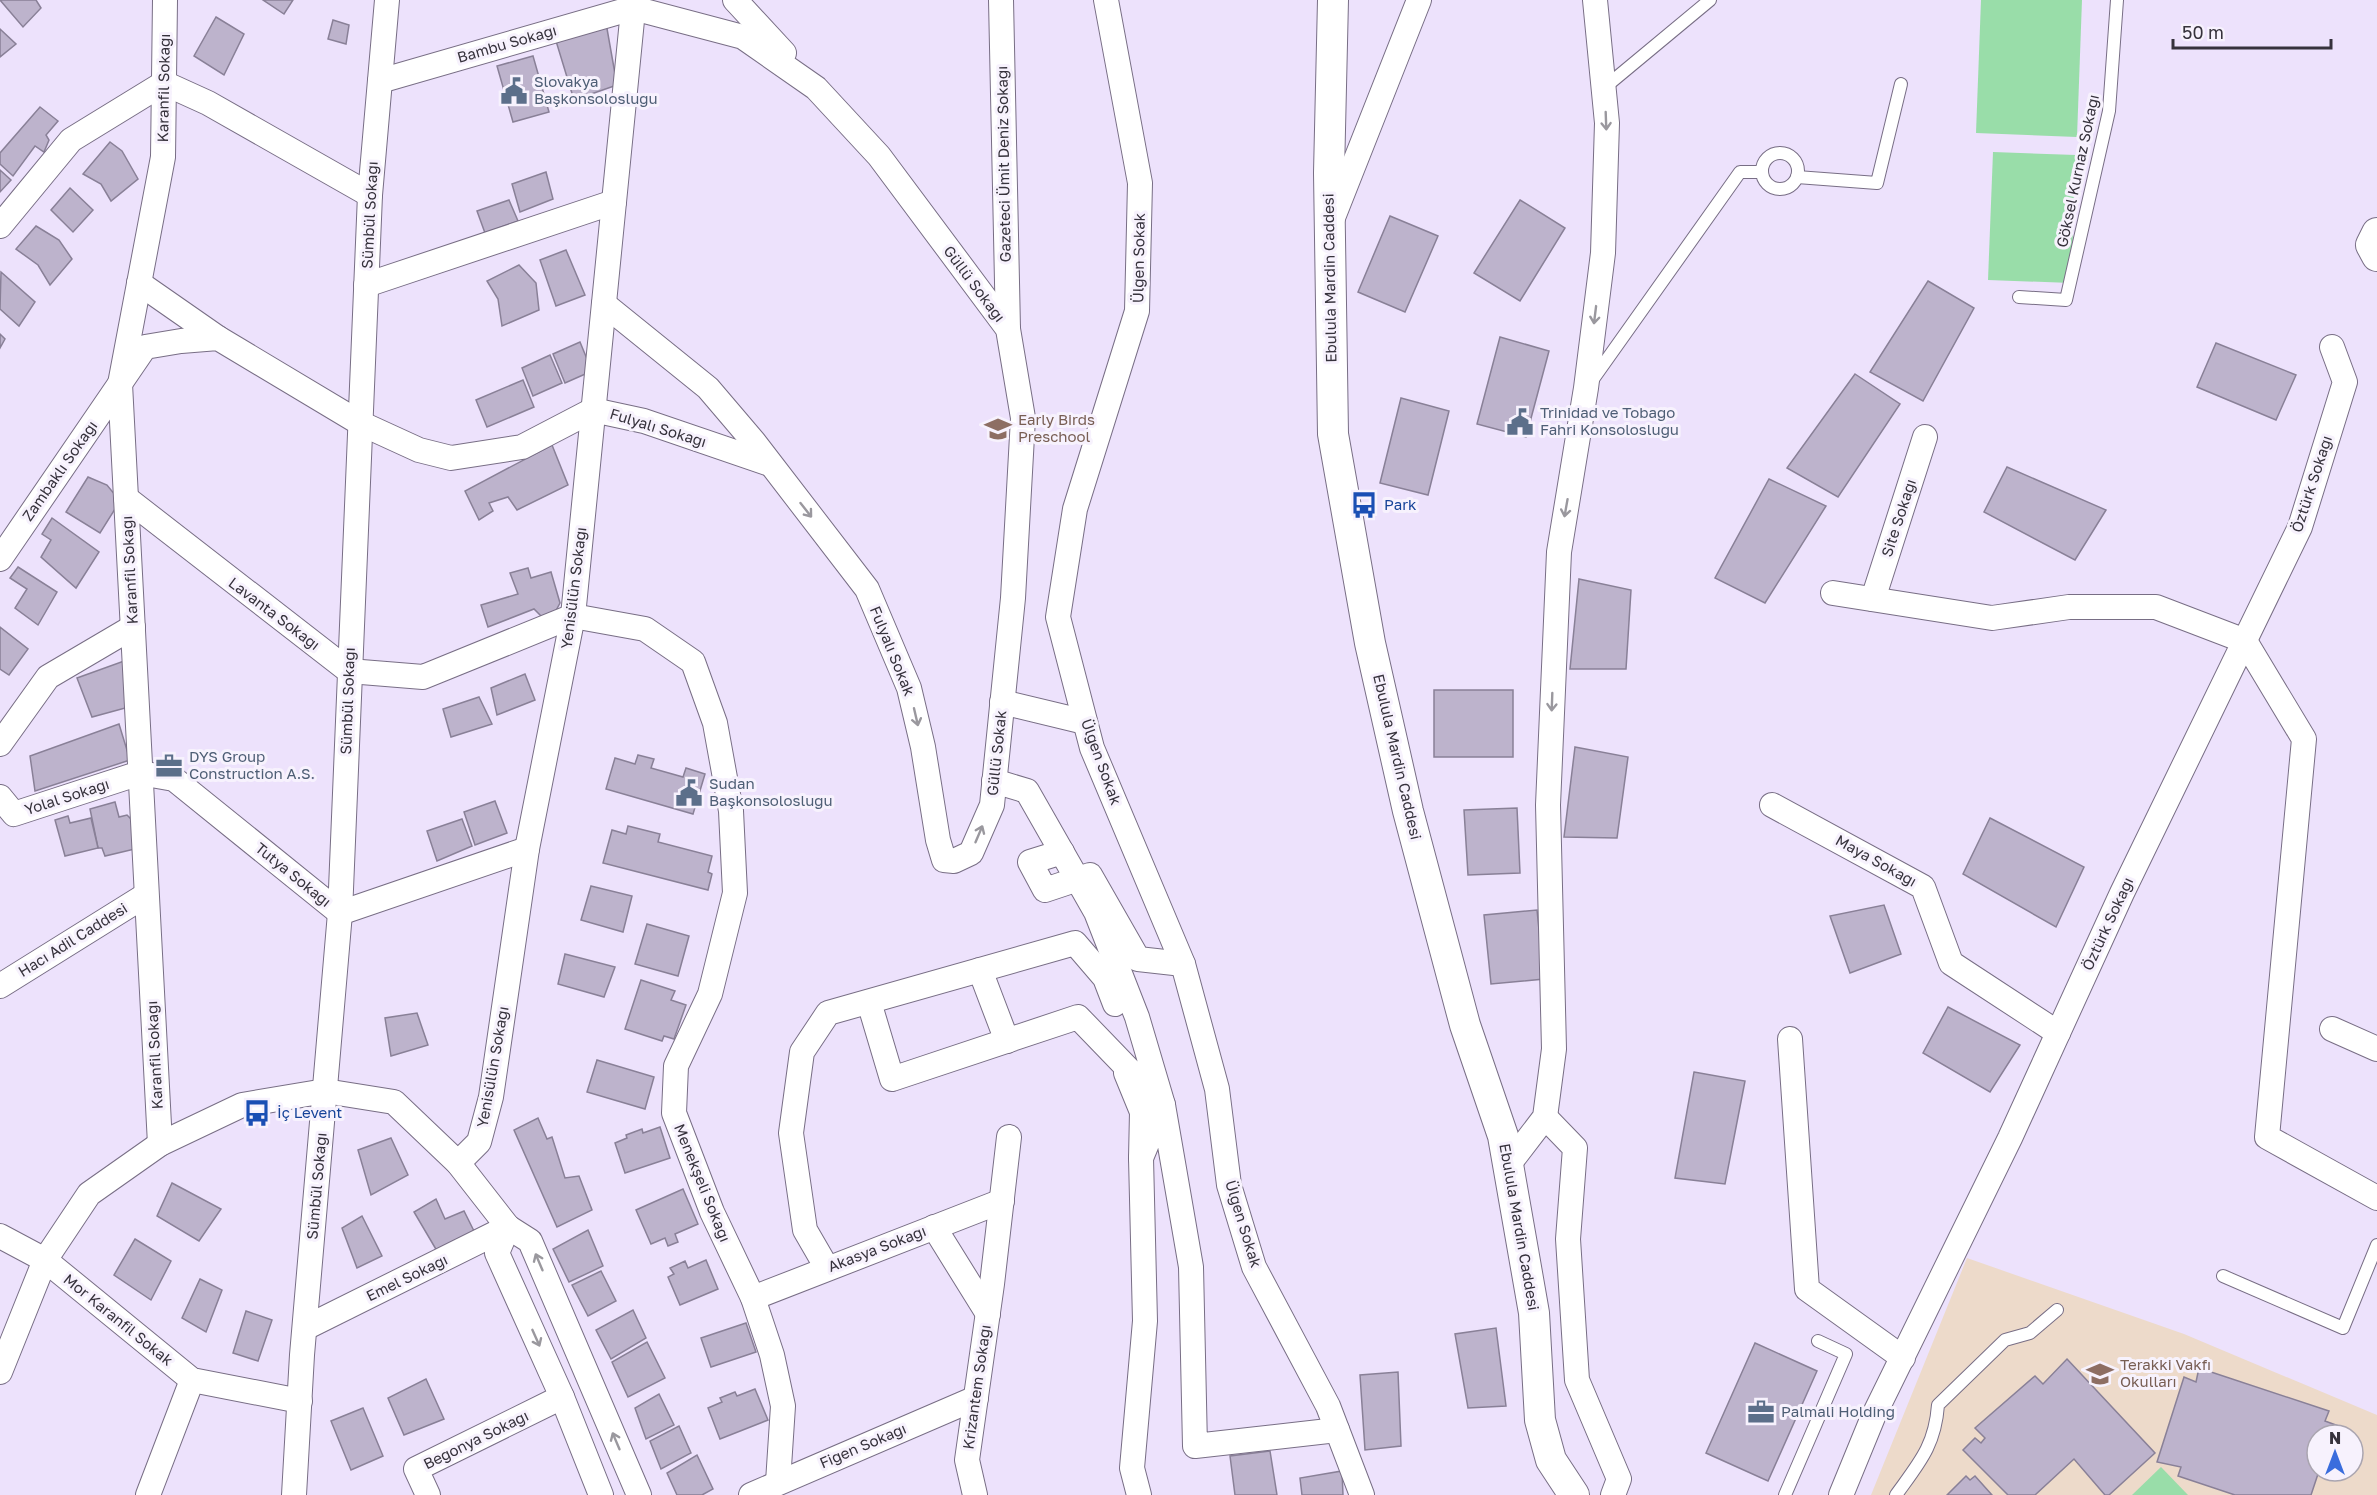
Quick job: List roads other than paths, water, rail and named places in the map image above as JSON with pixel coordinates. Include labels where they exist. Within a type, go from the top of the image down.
[{"type":"street","name":"Karanfil Sokağı","points":[[160,1144],[120,384],[163,157],[165,0]]},
{"type":"street","name":"Sümbül Sokağı","points":[[294,1495],[305,1328],[340,913],[370,195],[387,0]]},
{"type":"street","name":"Güllü Sokağı","points":[[735,0],[879,156],[1008,329],[1023,418],[1013,598],[1002,702]]},
{"type":"street","name":"Gazeteci Ümit Deniz Sokağı","points":[[1001,0],[1008,329]]},
{"type":"street","name":"Ülgen Sokak","points":[[1106,0],[1140,183],[1137,310],[1075,509],[1058,617],[1092,748],[1183,964],[1217,1089],[1229,1185],[1254,1267],[1328,1406],[1362,1495]]},
{"type":"street","name":"Ebulula Mardin Caddesi","points":[[1333,0],[1329,173],[1333,434],[1370,643],[1417,845],[1465,1025],[1503,1136],[1509,1164],[1534,1313],[1540,1420],[1551,1460],[1575,1495]]},
{"type":"street","points":[[1329,228],[1419,0]]},
{"type":"street","points":[[1509,1164],[1545,1117],[1554,1049],[1548,804],[1559,552],[1586,388],[1603,253],[1607,123],[1595,0]]},
{"type":"street","name":"Bambu Sokağı","points":[[380,81],[634,4]]},
{"type":"street","name":"Güllü Sokağı","points":[[634,4],[743,37],[816,88]]},
{"type":"street","name":"Yenisülün Sokağı","points":[[458,1163],[479,1142],[490,1097],[527,849],[573,616],[634,4]]},
{"type":"street","points":[[0,226],[71,140],[164,83],[208,103],[370,195]]},
{"type":"street","points":[[366,285],[614,202]]},
{"type":"street","points":[[2377,233],[2371,244],[2373,253],[2377,256]]},
{"type":"street","name":"Fulyalı Sokağı","points":[[139,283],[218,338],[360,423],[419,450],[451,458],[522,447],[593,410],[644,421],[770,464]]},
{"type":"street","points":[[604,303],[708,388],[770,464]]},
{"type":"street","points":[[120,384],[145,347],[218,338]]},
{"type":"street","name":"Öztürk Sokağı","points":[[1841,1495],[1873,1418],[2010,1138],[2122,893],[2300,527],[2345,382],[2332,347]]},
{"type":"street","name":"Zambaklı Sokağı","points":[[0,559],[120,384]]},
{"type":"street","name":"Site Sokağı","points":[[1873,600],[1926,437]]},
{"type":"street","name":"Fulyalı Sokak","points":[[770,464],[867,589],[909,688],[923,747],[938,840],[945,860],[954,861],[971,853],[992,804]]},
{"type":"street","name":"Lavanta Sokağı","points":[[126,498],[350,671]]},
{"type":"street","points":[[1833,593],[1992,618],[2069,607],[2156,607],[2245,640],[2304,738],[2267,1137],[2377,1198]]},
{"type":"street","points":[[350,671],[423,677],[573,616]]},
{"type":"street","name":"Menekşeli Sokağı","points":[[573,616],[645,629],[693,662],[715,723],[731,811],[735,893],[710,994],[676,1066],[674,1113],[712,1212],[753,1298],[772,1355],[783,1406],[778,1482]]},
{"type":"street","points":[[0,744],[48,677],[133,627]]},
{"type":"street","points":[[1002,702],[1085,722]]},
{"type":"street","name":"Güllü Sokak","points":[[992,804],[1002,702]]},
{"type":"street","name":"Tutya Sokağı","points":[[140,773],[174,779],[340,913],[527,849]]},
{"type":"street","name":"Yolal Sokağı","points":[[0,797],[14,814],[140,773]]},
{"type":"street","points":[[994,781],[1027,791],[1096,912],[1137,1017],[1163,1105],[1191,1266],[1195,1446],[1337,1430]]},
{"type":"street","name":"Maya Sokağı","points":[[1772,804],[1923,887],[1951,963],[2058,1033]]},
{"type":"street","points":[[1062,852],[1030,862],[1045,890],[1090,875],[1138,959],[1183,964]]},
{"type":"street","name":"Hacı Adil Caddesi","points":[[0,986],[146,895]]},
{"type":"street","points":[[826,1268],[805,1230],[791,1133],[802,1052],[828,1013],[1075,943],[1106,978],[1143,1084]]},
{"type":"street","points":[[980,970],[1007,1041]]},
{"type":"street","points":[[868,1002],[892,1079],[1078,1017],[1163,1105]]},
{"type":"street","points":[[2332,1029],[2377,1049]]},
{"type":"street","points":[[1790,1039],[1807,1289],[1903,1358]]},
{"type":"street","points":[[1122,1062],[1142,1112],[1145,1321],[1132,1468],[1138,1495]]},
{"type":"street","points":[[0,1372],[45,1260],[89,1194],[160,1144],[242,1105],[325,1091],[394,1102],[458,1163],[508,1227],[530,1241],[639,1495]]},
{"type":"street","points":[[1141,1158],[1163,1105]]},
{"type":"street","points":[[1545,1117],[1575,1148],[1568,1239],[1577,1380],[1619,1479],[1613,1495]]},
{"type":"street","name":"Krizantem Sokağı","points":[[975,1495],[967,1460],[988,1314],[1009,1137]]},
{"type":"street","name":"Akasya Sokağı","points":[[753,1298],[1002,1201]]},
{"type":"street","points":[[508,1227],[497,1253],[562,1397],[601,1495]]},
{"type":"street","name":"Emel Sokağı","points":[[305,1328],[508,1227]]},
{"type":"street","name":"Krizantem Sokağı","points":[[934,1227],[988,1314]]},
{"type":"street","name":"Mor Karanfil Sokak","points":[[0,1236],[45,1260],[192,1380]]},
{"type":"street","points":[[148,1495],[192,1380],[300,1401]]},
{"type":"street","name":"Begonya Sokağı","points":[[428,1495],[416,1469],[562,1397]]},
{"type":"street","name":"Figen Sokağı","points":[[751,1495],[976,1398]]},
{"type":"street","points":[[296,1469],[309,1495]]},
{"type":"lane","points":[[1604,88],[1710,0]]},
{"type":"lane","name":"Göksel Kurnaz Sokağı","points":[[2019,297],[2066,300],[2109,111],[2117,0]]},
{"type":"lane","points":[[1797,177],[1877,183],[1901,84]]},
{"type":"lane","points":[[1775,152],[1789,154],[1797,164],[1797,177],[1792,185],[1782,189],[1773,188],[1764,182],[1761,172],[1764,159],[1775,152]]},
{"type":"lane","points":[[1586,388],[1740,172],[1761,172]]},
{"type":"lane","points":[[2223,1276],[2343,1328],[2377,1245]]},
{"type":"lane","points":[[1896,1495],[1927,1452],[1936,1427],[1938,1405],[2005,1340],[2030,1332],[2057,1310]]},
{"type":"lane","points":[[1785,1495],[1846,1354],[1818,1341]]},
{"type":"place","name":"Slovakya Başkonsolosluğu","points":[[514,91]]},
{"type":"place","name":"Trinidad ve Tobago Fahri Konsolosluğu","points":[[1520,422]]},
{"type":"place","name":"Early Birds Preschool","points":[[998,429]]},
{"type":"place","name":"Park","points":[[1364,505]]},
{"type":"place","name":"DYS Group Construction A.S.","points":[[169,766]]},
{"type":"place","name":"Sudan Başkonsolosluğu","points":[[689,793]]},
{"type":"place","name":"İç Levent","points":[[257,1113]]},
{"type":"place","name":"Terakki Vakfı Okulları","points":[[2100,1374]]},
{"type":"place","name":"Palmali Holding","points":[[1761,1412]]}]
